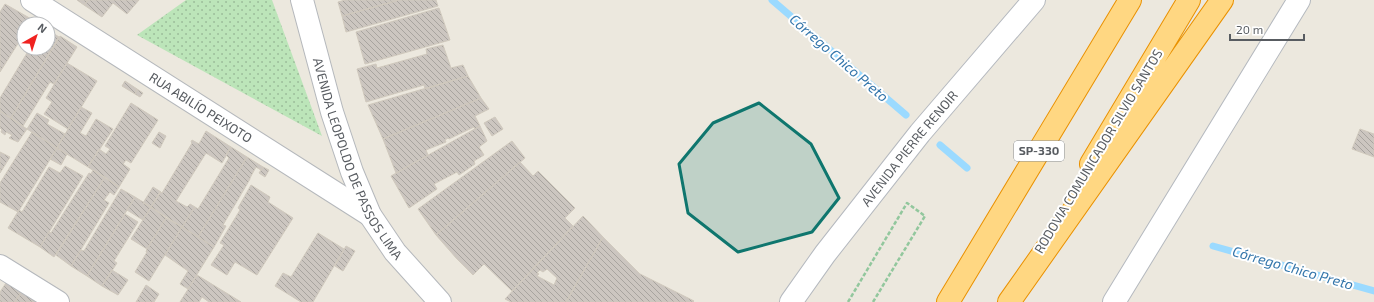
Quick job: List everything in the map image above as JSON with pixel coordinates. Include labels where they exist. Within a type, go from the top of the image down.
[{"type":"highway","name":"SP-330","points":[[948,302],[1130,0]]},
{"type":"highway","name":"RODOVIA COMUNICADOR SILVIO SANTOS","points":[[1008,302],[1189,0]]},
{"type":"highway","points":[[1008,302],[1222,0]]},
{"type":"street","name":"RUA ABILÍO PEIXOTO","points":[[32,0],[370,215]]},
{"type":"street","name":"AVENIDA LEOPOLDO DE PASSOS LIMA","points":[[302,0],[332,112],[352,172],[370,215],[395,252],[440,302]]},
{"type":"street","name":"AVENIDA PIERRE RENOIR","points":[[791,302],[825,254],[920,133],[1034,0]]},
{"type":"street","points":[[1114,302],[1299,0]]},
{"type":"street","points":[[0,266],[58,302]]},
{"type":"path","points":[[848,302],[907,203],[925,216],[873,302]]},
{"type":"highlighted area","points":[[759,103],[811,144],[839,198],[812,232],[738,252],[688,213],[679,164],[713,123]]},
{"type":"green space","points":[[186,0],[272,0],[322,136],[137,35]]},
{"type":"building","points":[[77,0],[88,0],[84,5]]},
{"type":"building","points":[[88,0],[139,0],[127,14],[113,3],[102,17],[84,5]]},
{"type":"building","points":[[345,0],[399,0],[342,16],[338,2]]},
{"type":"building","points":[[399,0],[436,0],[438,6],[346,32],[342,16]]},
{"type":"building","points":[[5,4],[26,16],[16,16],[16,47],[0,72],[0,12]]},
{"type":"building","points":[[439,8],[450,40],[365,64],[356,32]]},
{"type":"building","points":[[56,35],[59,37],[56,42]]},
{"type":"building","points":[[60,36],[77,47],[54,84],[50,82],[23,126],[11,118],[48,56],[56,56],[56,43]]},
{"type":"building","points":[[443,45],[451,68],[463,65],[468,76],[425,89],[424,85],[366,102],[357,69],[376,64],[377,68],[427,54],[426,49]]},
{"type":"building","points":[[25,56],[48,56],[11,118],[0,111],[0,98]]},
{"type":"building","points":[[67,63],[97,81],[68,129],[44,114],[52,102],[46,98]]},
{"type":"building","points":[[468,76],[481,98],[383,139],[368,105]]},
{"type":"building","points":[[125,81],[137,89],[135,94],[122,86]]},
{"type":"building","points":[[137,89],[143,93],[140,97],[135,94]]},
{"type":"building","points":[[481,98],[489,109],[475,116],[480,126],[475,129],[474,127],[449,139],[448,138],[445,140],[446,142],[426,150],[428,155],[396,173],[383,139]]},
{"type":"building","points":[[131,103],[158,120],[131,163],[126,160],[123,164],[130,169],[119,187],[88,167],[99,149],[106,154],[110,149],[105,146]]},
{"type":"building","points":[[81,107],[92,113],[80,133],[86,136],[96,119],[113,129],[88,167],[57,148]]},
{"type":"building","points":[[0,111],[27,129],[18,142],[9,138],[12,135],[6,132],[5,135],[1,132]]},
{"type":"building","points":[[37,113],[49,120],[47,124],[65,134],[57,148],[27,129]]},
{"type":"building","points":[[495,117],[503,129],[492,136],[484,123]]},
{"type":"building","points":[[480,126],[487,141],[479,147],[484,155],[474,161],[475,164],[459,175],[457,172],[434,184],[437,189],[409,208],[391,176]]},
{"type":"building","points":[[1360,129],[1374,134],[1374,157],[1352,149]]},
{"type":"building","points":[[206,131],[231,147],[222,163],[206,153],[176,201],[187,207],[190,204],[195,207],[182,227],[151,207],[160,192],[162,193],[192,143],[192,140],[199,144]]},
{"type":"building","points":[[32,132],[57,148],[18,212],[0,202],[0,183]]},
{"type":"building","points":[[159,132],[166,136],[160,148],[152,143]]},
{"type":"building","points":[[512,141],[525,158],[436,235],[418,209]]},
{"type":"building","points":[[231,147],[247,157],[198,237],[182,227],[195,207],[198,209],[229,158],[226,155]]},
{"type":"building","points":[[57,148],[67,154],[61,165],[50,159]]},
{"type":"building","points":[[0,152],[10,157],[0,173]]},
{"type":"building","points":[[247,157],[263,167],[261,170],[256,167],[223,225],[226,226],[214,247],[198,237]]},
{"type":"building","points":[[520,162],[533,176],[538,171],[575,208],[565,218],[573,226],[512,291],[484,264],[473,275],[436,235]]},
{"type":"building","points":[[65,166],[83,176],[40,247],[8,228],[19,210],[22,212],[49,167],[60,173]]},
{"type":"building","points":[[263,167],[269,170],[265,177],[259,173]]},
{"type":"building","points":[[93,170],[105,177],[54,257],[40,247],[49,232],[51,233],[89,173],[91,174]]},
{"type":"building","points":[[105,177],[119,187],[114,195],[110,192],[104,200],[109,203],[71,266],[56,255]]},
{"type":"building","points":[[251,185],[270,197],[268,202],[293,218],[257,275],[235,262],[227,275],[211,265],[224,245],[220,243],[240,210],[238,208]]},
{"type":"building","points":[[153,187],[161,192],[151,207],[143,203]]},
{"type":"building","points":[[121,189],[135,197],[87,276],[71,266],[81,250],[84,251]]},
{"type":"building","points":[[135,197],[151,207],[143,220],[127,210]]},
{"type":"building","points":[[151,207],[166,218],[147,249],[131,239]]},
{"type":"building","points":[[125,214],[138,222],[114,261],[117,263],[102,286],[87,276]]},
{"type":"building","points":[[583,216],[603,237],[566,302],[511,302],[505,299]],"holes":[[[547,269],[557,278],[554,285],[537,276],[539,274],[537,273],[540,270],[543,272]]]},
{"type":"building","points":[[166,218],[182,227],[149,281],[135,272]]},
{"type":"building","points":[[182,227],[214,247],[188,289],[180,284],[188,271],[165,255]]},
{"type":"building","points":[[318,233],[344,249],[313,302],[301,302],[275,286],[283,273],[291,277]]},
{"type":"building","points":[[603,237],[640,274],[694,301],[566,302]]},
{"type":"building","points":[[346,246],[355,251],[343,271],[335,266]]},
{"type":"building","points":[[112,270],[128,280],[118,295],[102,286]]},
{"type":"building","points":[[197,275],[241,302],[209,302],[202,297],[199,302],[180,302]]},
{"type":"building","points":[[6,283],[21,292],[15,302],[0,302],[0,292]]},
{"type":"building","points":[[146,285],[159,294],[154,302],[136,302]]},
{"type":"building","points":[[21,292],[36,302],[15,302]]},
{"type":"waterway","name":"Córrego Chico Preto","points":[[772,0],[906,115]]},
{"type":"waterway","name":"Córrego Chico Preto","points":[[940,145],[967,168]]},
{"type":"waterway","name":"Córrego Chico Preto","points":[[1213,246],[1374,291]]}]
